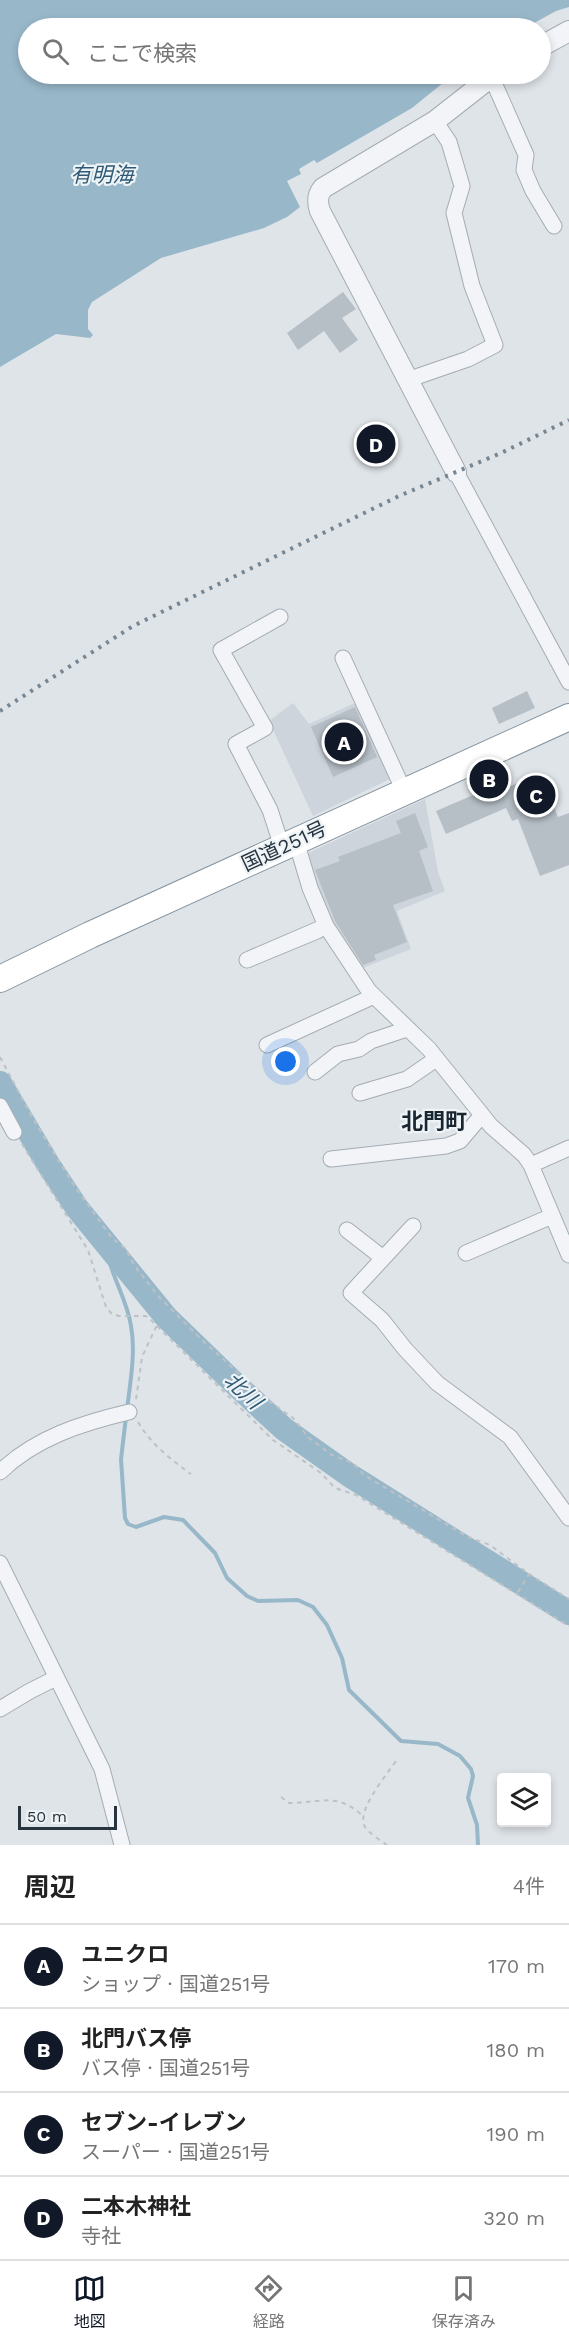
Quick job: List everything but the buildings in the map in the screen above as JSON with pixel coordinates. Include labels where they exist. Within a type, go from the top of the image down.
[{"type":"highway","name":"国道251号","points":[[0,979],[569,717]]},
{"type":"street","points":[[551,41],[569,31]]},
{"type":"street","points":[[482,84],[435,121],[323,188],[318,195],[320,211],[407,380],[569,682]]},
{"type":"street","points":[[497,84],[526,155],[524,170],[554,226]]},
{"type":"street","points":[[407,380],[468,359],[495,345],[472,286],[454,213],[462,186],[449,142],[435,121]]},
{"type":"street","points":[[280,617],[221,650],[265,728],[236,744],[289,844],[326,926],[374,996],[436,1059],[482,1115],[524,1155],[531,1165],[569,1255]]},
{"type":"street","points":[[343,658],[404,791]]},
{"type":"street","points":[[267,1045],[318,1024],[374,996]]},
{"type":"street","points":[[315,1072],[338,1054],[359,1049],[371,1041],[407,1029]]},
{"type":"street","points":[[360,1093],[407,1079],[436,1059]]},
{"type":"street","points":[[0,1106],[14,1132]]},
{"type":"street","points":[[330,1159],[446,1146],[460,1141],[482,1115]]},
{"type":"street","points":[[531,1165],[569,1148]]},
{"type":"street","points":[[466,1252],[552,1216]]},
{"type":"street","points":[[413,1226],[351,1293],[382,1320],[437,1383],[510,1437],[569,1518]]},
{"type":"street","points":[[347,1230],[383,1258]]},
{"type":"street","points":[[0,1472],[18,1455],[70,1428],[131,1412]]},
{"type":"street","points":[[0,1563],[102,1769],[122,1845]]},
{"type":"street","points":[[0,1709],[56,1678]]},
{"type":"path","points":[[0,1057],[33,1119],[75,1187],[112,1238],[126,1249],[134,1265],[159,1297],[200,1338],[269,1401],[293,1418],[309,1438],[332,1455],[352,1463],[364,1475],[468,1537],[490,1545],[527,1575],[569,1599]]},
{"type":"path","points":[[14,1132],[88,1250],[106,1307],[115,1315],[146,1317],[157,1325],[273,1440],[321,1473],[335,1488],[356,1495],[518,1592],[569,1626]]},
{"type":"path","points":[[157,1325],[142,1357],[131,1412],[144,1432],[165,1456],[190,1474]]},
{"type":"path","points":[[518,1592],[527,1575]]},
{"type":"path","points":[[363,1816],[366,1806],[398,1758]]},
{"type":"path","points":[[281,1797],[289,1803],[341,1801],[351,1805],[363,1816],[367,1830],[387,1845]]},
{"type":"shaded area","points":[[357,702],[390,779],[313,816],[269,721],[293,703],[309,724]]},
{"type":"shaded area","points":[[425,799],[438,872],[445,891],[397,911],[411,949],[360,969],[328,923],[306,854]]},
{"type":"water","name":"有明海","points":[[0,0],[569,0],[569,7],[543,18],[18,18],[18,84],[442,84],[412,108],[317,163],[314,160],[299,169],[301,174],[287,181],[300,207],[287,217],[264,228],[161,258],[92,302],[88,310],[88,329],[93,335],[90,338],[56,334],[0,367]]},
{"type":"waterway","name":"北川","points":[[0,1083],[77,1208],[166,1317],[233,1382],[284,1429],[349,1475],[569,1613]]},
{"type":"waterway","points":[[107,1246],[111,1266],[129,1316],[132,1336],[132,1368],[127,1410]]},
{"type":"waterway","points":[[126,1417],[121,1459],[125,1518],[128,1524],[136,1527],[164,1517],[183,1520],[215,1553],[227,1578],[247,1596],[258,1601],[298,1600],[313,1607],[327,1625],[342,1658],[349,1690],[401,1741],[438,1744],[460,1756],[471,1769],[473,1776],[468,1798],[477,1825],[478,1845]]},
{"type":"railway","points":[[0,711],[133,626],[399,496],[501,453],[569,420]]},
{"type":"place","name":"二本木神社","points":[[376,444]]},
{"type":"place","name":"ユニクロ","points":[[344,742]]},
{"type":"place","name":"北門バス停","points":[[489,779]]},
{"type":"place","name":"セブン-イレブン","points":[[536,795]]},
{"type":"district","name":"北門町","points":[[434,1121]]}]
